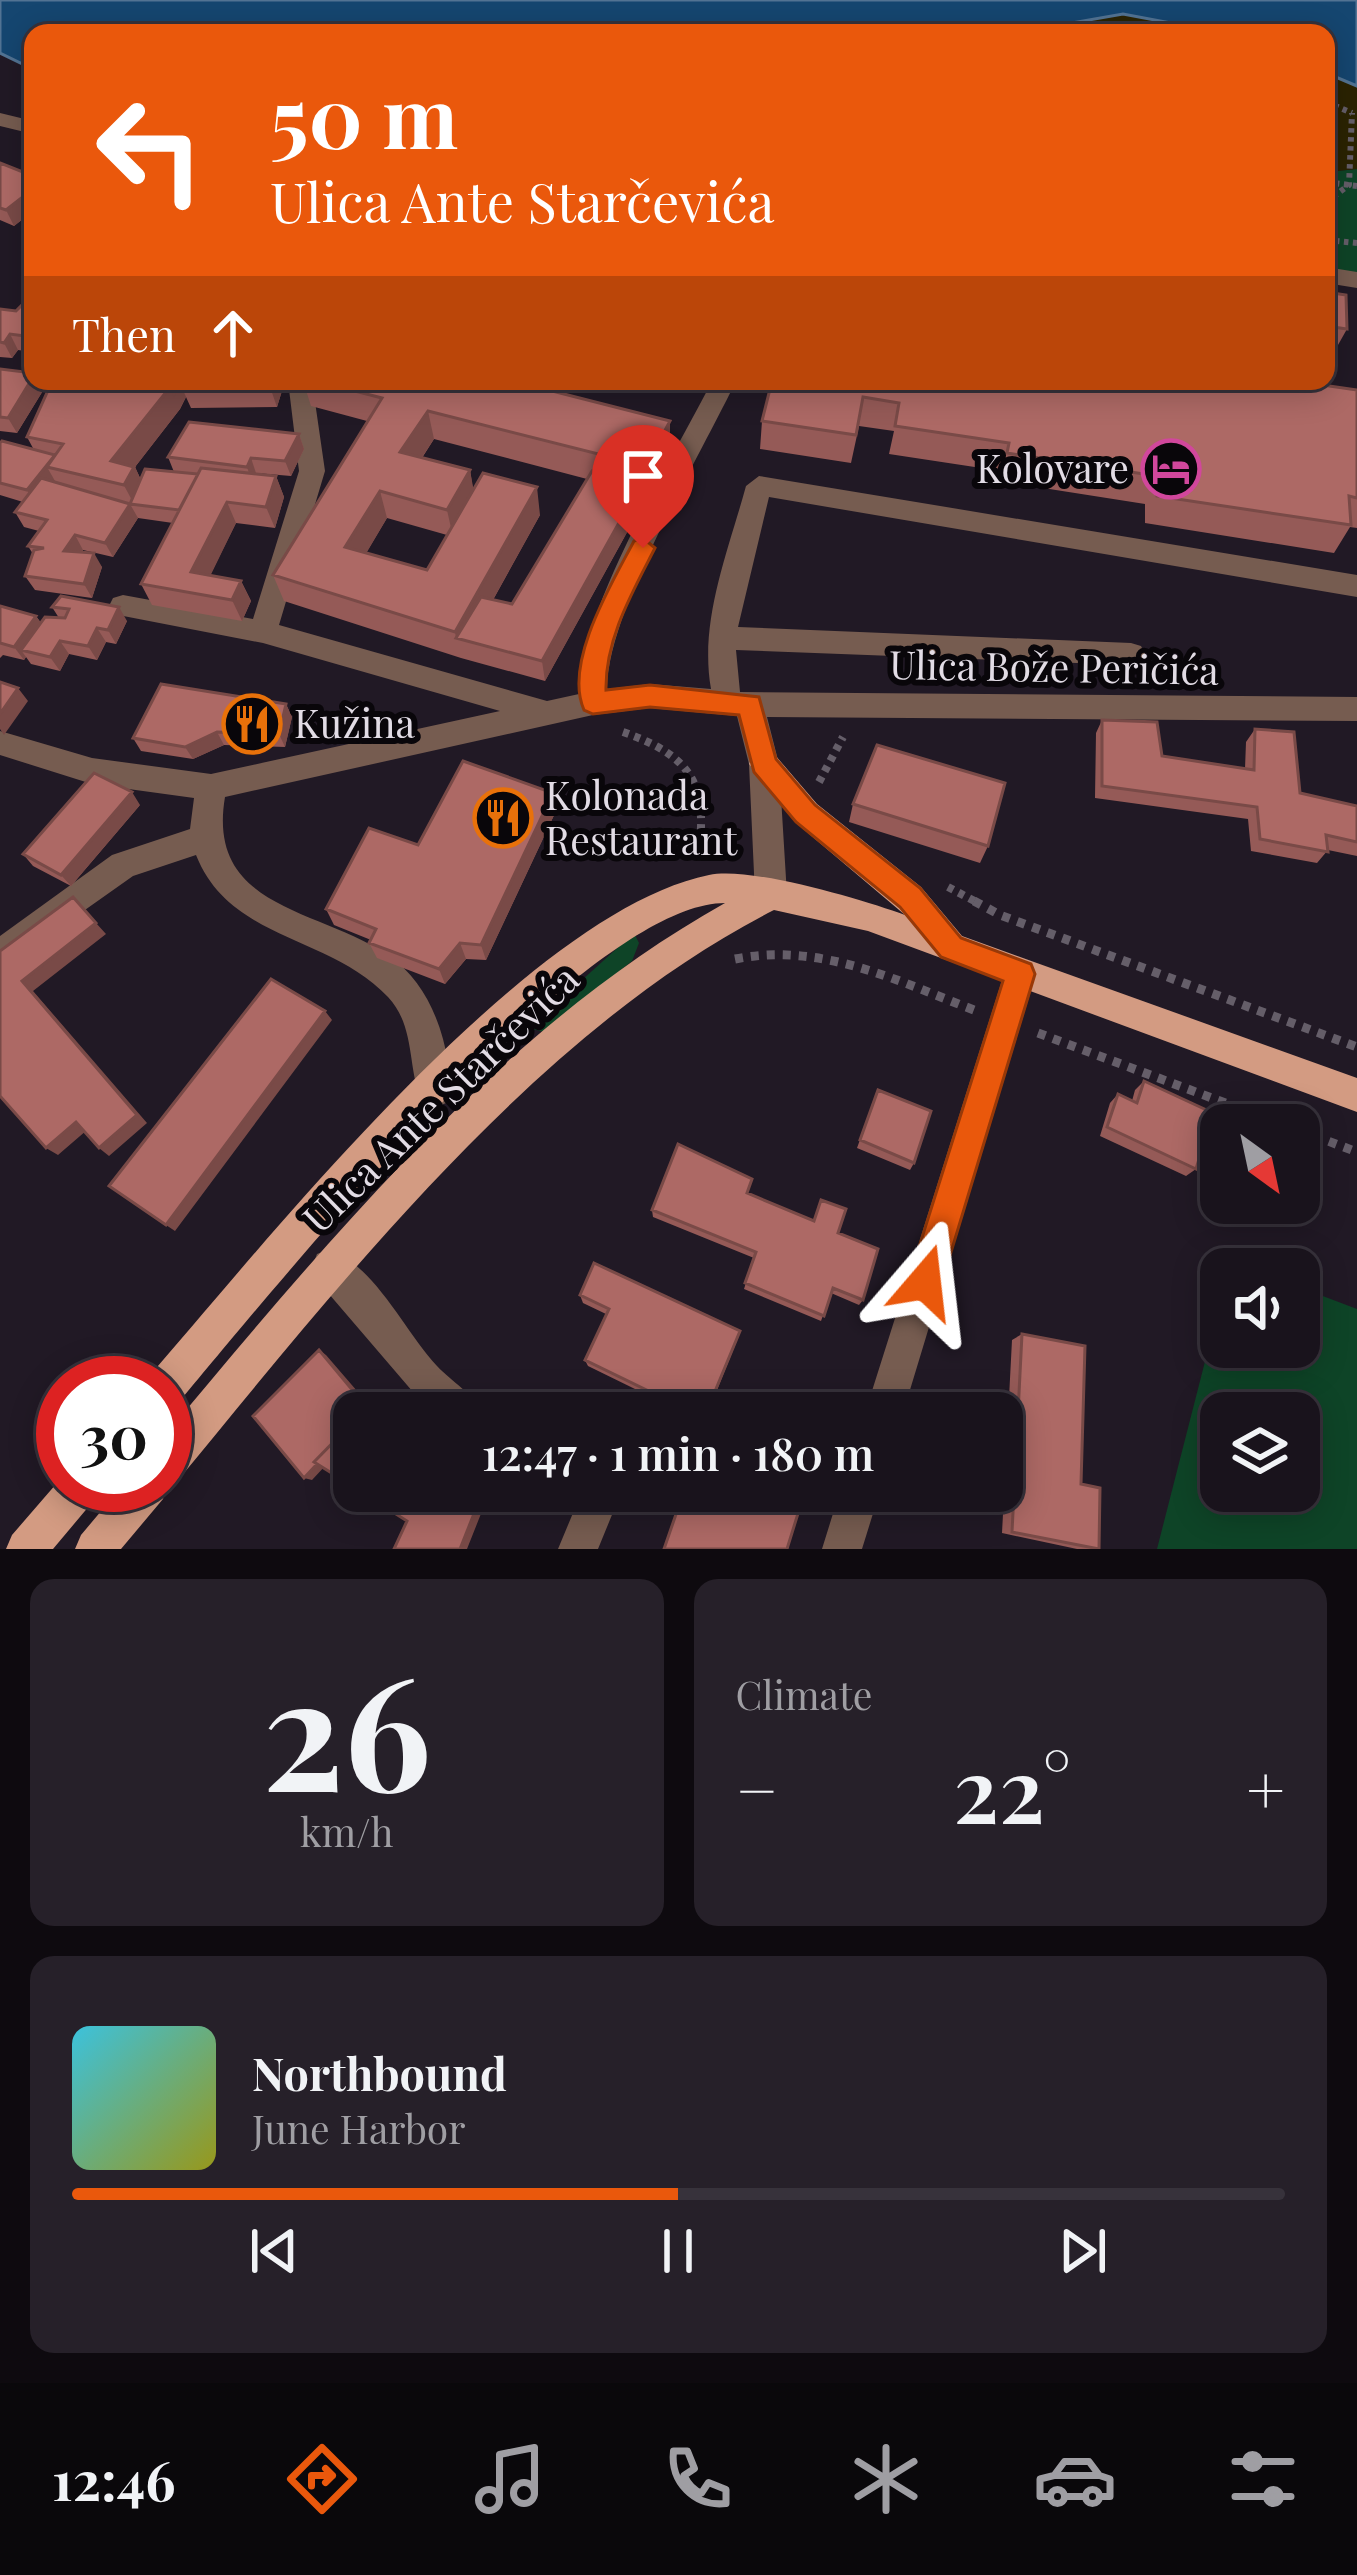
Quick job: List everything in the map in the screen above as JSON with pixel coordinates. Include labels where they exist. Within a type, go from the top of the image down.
[{"type":"main road","points":[[764,764],[806,813],[910,897],[951,948]]},
{"type":"main road","name":"Ulica Ante Starčevića","points":[[192,1357],[329,1201],[506,1019],[629,920],[668,899],[710,888],[832,903],[1357,1096]]},
{"type":"main road","name":"Ulica Ante Starčevića","points":[[192,1433],[330,1267],[408,1183],[574,1028],[659,957],[713,922],[770,895]]},
{"type":"main road","points":[[26,1549],[58,1512]]},
{"type":"main road","points":[[95,1549],[126,1512]]},
{"type":"street","points":[[263,632],[312,471],[301,390]]},
{"type":"street","points":[[593,703],[593,669],[609,614],[720,390]]},
{"type":"street","points":[[770,895],[764,764],[718,670],[759,486],[1357,586]]},
{"type":"street","points":[[123,606],[263,632],[544,712]]},
{"type":"street","points":[[722,638],[1131,654]]},
{"type":"street","name":"Ulica Bože Peričića","points":[[211,787],[544,712],[650,696],[738,703],[1357,709]]},
{"type":"street","points":[[0,743],[92,771],[211,787],[205,838],[214,866],[244,897],[286,923],[358,956],[400,985],[429,1041],[434,1091]]},
{"type":"street","points":[[0,955],[123,865],[205,838]]},
{"type":"street","points":[[891,1392],[1020,974]]},
{"type":"street","points":[[330,1267],[360,1294],[383,1333],[432,1392]]},
{"type":"street","points":[[578,1549],[588,1512]]},
{"type":"street","points":[[842,1549],[853,1512]]},
{"type":"path","points":[[1353,185],[1355,114]]},
{"type":"path","points":[[827,796],[818,780],[861,705]]},
{"type":"path","points":[[604,732],[624,732],[663,745],[697,778],[704,826],[698,857]]},
{"type":"path","points":[[928,877],[1000,915],[1357,1047]]},
{"type":"path","points":[[725,962],[761,951],[819,956],[1228,1104]]},
{"type":"path","points":[[1320,1138],[1357,1152]]},
{"type":"green space","points":[[1357,169],[1357,280],[1335,276],[1335,171]]},
{"type":"green space","points":[[634,933],[639,943],[632,961],[544,1032],[529,1028]]},
{"type":"green space","points":[[1320,1295],[1357,1309],[1357,1549],[1157,1549],[1203,1368],[1320,1368]]},
{"type":"sand","points":[[1123,14],[1176,24],[1066,24]]},
{"type":"sand","points":[[1335,77],[1357,86],[1357,169],[1335,171]]},
{"type":"water","points":[[0,0],[1357,0],[1357,86],[1335,77],[1335,24],[1176,24],[1123,14],[1066,24],[24,24],[24,65],[0,53]]},
{"type":"building","points":[[0,163],[24,172],[24,196],[6,210],[0,208]]},
{"type":"building","points":[[1335,293],[1346,295],[1347,329],[1335,327]]},
{"type":"building","points":[[24,304],[24,336],[10,334],[0,342],[0,309],[16,311]]},
{"type":"building","points":[[0,369],[24,372],[25,390],[8,418],[0,417]]},
{"type":"building","name":"Kolovare","points":[[1335,387],[1357,390],[1357,498],[1349,496],[1351,525],[1157,496],[1157,476],[1007,453],[1009,443],[895,426],[899,403],[863,397],[856,435],[762,421],[770,390]]},
{"type":"building","points":[[48,390],[168,390],[111,461],[134,467],[124,485],[47,467],[63,444],[27,437]]},
{"type":"building","points":[[351,390],[548,390],[670,421],[646,466],[428,411],[400,452],[470,470],[447,510],[380,491],[345,547],[427,570],[483,473],[537,487],[455,632],[273,575],[382,398]]},
{"type":"building","points":[[189,422],[299,434],[285,461],[251,458],[247,467],[168,457]]},
{"type":"building","points":[[2,441],[55,455],[27,490],[0,483]]},
{"type":"building","points":[[201,468],[276,476],[266,507],[227,502],[191,572],[241,581],[232,600],[141,584]]},
{"type":"building","points":[[145,469],[198,474],[179,510],[130,504]]},
{"type":"building","points":[[592,471],[640,485],[542,661],[456,638],[481,597],[512,604]]},
{"type":"building","points":[[41,478],[130,504],[105,543],[75,535],[64,551],[94,553],[84,584],[25,576],[34,550],[44,548],[28,546],[47,520],[15,512]]},
{"type":"building","points":[[61,596],[119,607],[108,630],[97,628],[88,646],[60,641],[50,657],[21,650],[45,617],[65,618],[69,609],[52,607]]},
{"type":"building","points":[[0,606],[36,616],[14,647],[0,643]]},
{"type":"building","points":[[0,682],[18,688],[0,714]]},
{"type":"building","points":[[161,684],[286,704],[279,734],[217,732],[185,747],[133,738]]},
{"type":"building","points":[[1102,720],[1157,722],[1162,756],[1254,770],[1255,729],[1294,732],[1300,793],[1357,806],[1357,842],[1326,835],[1328,852],[1260,839],[1257,807],[1102,786]]},
{"type":"building","points":[[877,745],[1005,783],[988,846],[853,804]]},
{"type":"building","points":[[463,761],[553,793],[481,945],[460,943],[439,969],[369,943],[376,929],[326,909],[369,828],[418,845]]},
{"type":"building","points":[[94,773],[132,792],[61,875],[23,854]]},
{"type":"building","points":[[73,897],[96,923],[22,981],[137,1115],[99,1148],[76,1122],[46,1148],[0,1096],[0,951]]},
{"type":"building","points":[[271,979],[325,1011],[166,1225],[109,1186]]},
{"type":"building","points":[[1144,1081],[1200,1107],[1196,1169],[1107,1127],[1118,1094],[1137,1103]]},
{"type":"building","points":[[878,1090],[931,1111],[914,1163],[860,1140]]},
{"type":"building","points":[[678,1144],[752,1179],[747,1193],[814,1221],[821,1200],[846,1209],[838,1233],[878,1249],[863,1300],[833,1288],[824,1316],[745,1283],[756,1252],[652,1210]]},
{"type":"building","points":[[594,1263],[740,1331],[716,1389],[722,1392],[651,1392],[585,1360],[609,1309],[580,1295]]},
{"type":"building","points":[[1022,1334],[1085,1346],[1081,1484],[1100,1488],[1099,1549],[1012,1532],[1013,1512],[1023,1512],[1023,1392],[1019,1392]]},
{"type":"building","points":[[319,1350],[354,1392],[333,1392],[333,1443],[304,1478],[253,1416]]},
{"type":"building","points":[[333,1443],[333,1474],[314,1462]]},
{"type":"building","points":[[393,1512],[475,1512],[460,1549],[394,1549],[407,1521]]},
{"type":"building","points":[[677,1512],[798,1512],[787,1549],[664,1549]]},
{"type":"place","name":"Kolovare","points":[[1171,469]]},
{"type":"place","name":"Kužina","points":[[252,724]]},
{"type":"place","name":"Kolonada Restaurant","points":[[503,818]]},
{"type":"route","points":[[643,548],[609,614],[593,669],[593,703],[650,696],[749,705],[764,764],[806,813],[910,897],[951,948],[1020,974],[925,1282]]}]
